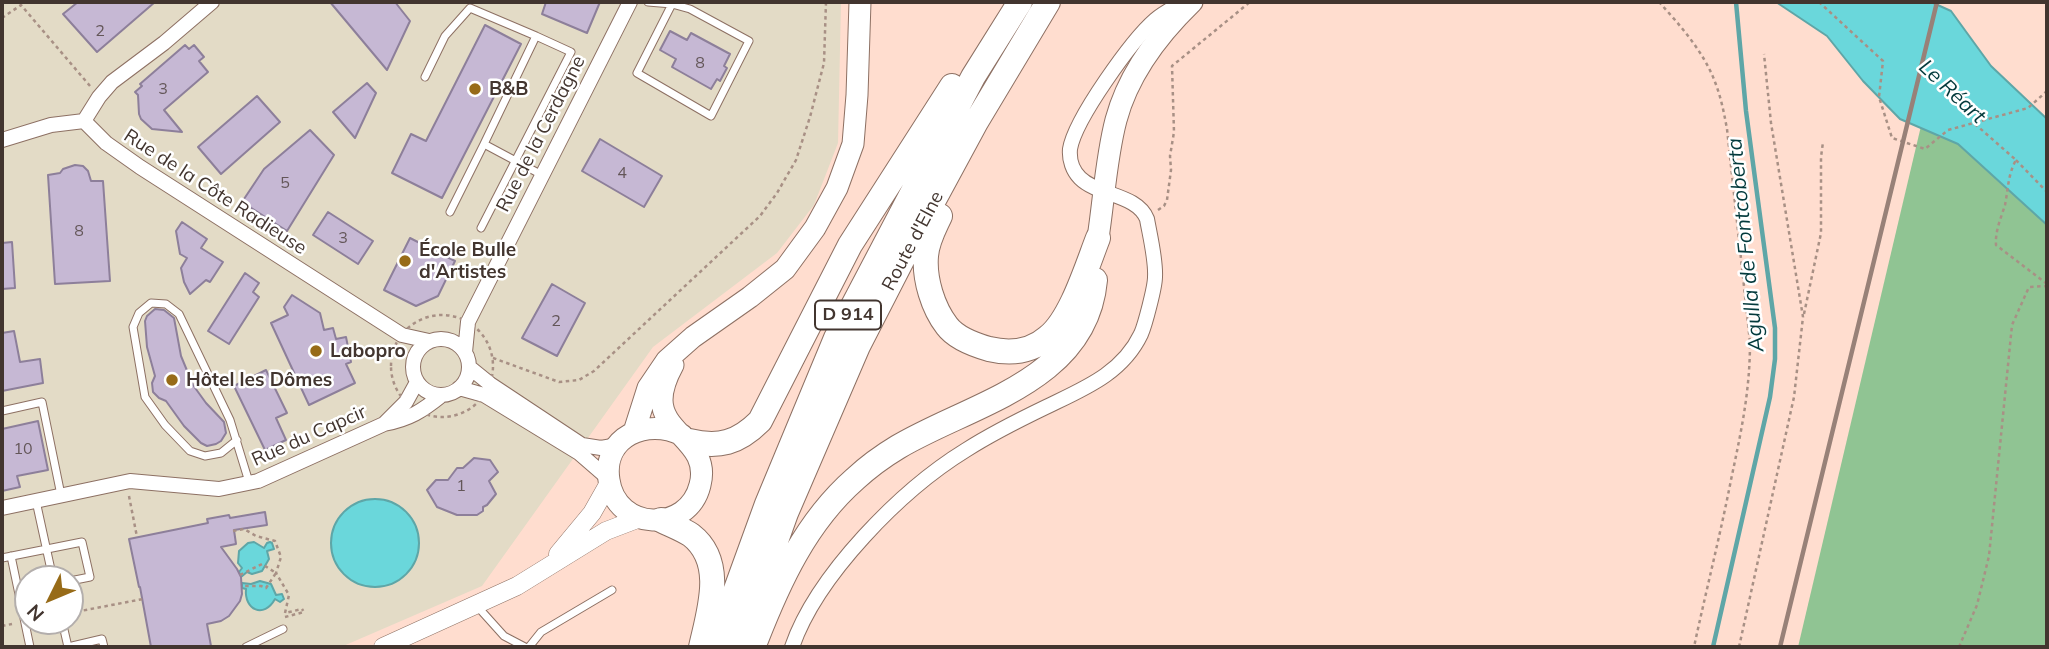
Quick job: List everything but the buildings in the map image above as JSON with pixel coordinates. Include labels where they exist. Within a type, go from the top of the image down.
[{"type":"highway","points":[[685,438],[701,444],[725,444],[740,439],[760,421],[850,245],[1009,2]]},
{"type":"highway","name":"Route d'Elne","points":[[715,647],[767,504],[836,338],[967,89],[1020,2]]},
{"type":"highway","name":"Route d'Elne","points":[[737,647],[786,513],[858,346],[976,122],[1048,2]]},
{"type":"highway","points":[[1061,2],[995,112],[930,236],[926,257],[928,284],[935,305],[948,328],[973,345],[1004,352],[1033,349],[1051,335],[1073,302],[1098,238]]},
{"type":"highway","points":[[753,647],[786,569],[816,522],[837,496],[875,462],[900,446],[1023,386],[1058,357],[1080,331],[1093,297],[1098,238]]},
{"type":"highway","points":[[650,519],[689,534],[703,547],[712,571],[711,598],[701,647]]},
{"type":"main road","points":[[693,337],[676,359],[665,381],[662,403],[669,421],[697,454],[702,468],[701,482],[688,508],[676,516],[650,519],[626,510],[615,498],[609,481],[612,455],[626,439],[648,388],[667,360],[693,337],[785,269],[815,228],[837,188],[853,144],[860,2]]},
{"type":"main road","points":[[1098,238],[1116,119],[1133,75],[1172,23],[1192,2]]},
{"type":"main road","points":[[626,439],[646,428],[658,427],[685,438]]},
{"type":"street","points":[[2,140],[51,125],[84,121],[99,96],[112,82],[212,2]]},
{"type":"street","name":"Rue de la Cerdagne","points":[[465,352],[468,322],[630,2]]},
{"type":"street","points":[[792,647],[797,632],[816,598],[848,556],[921,481],[966,450],[1084,390],[1125,358],[1142,333],[1155,277],[1147,219],[1145,214],[1130,203],[1086,184],[1072,167],[1070,149],[1085,114],[1121,59],[1155,20],[1183,2]]},
{"type":"street","name":"Rue de la Côte Radieuse","points":[[84,121],[106,144],[140,167],[402,335]]},
{"type":"street","name":"Rue de la Cerdagne","points":[[444,339],[468,322]]},
{"type":"street","points":[[402,335],[429,341],[452,341],[465,352],[469,367],[487,390],[579,453],[609,481],[592,513],[569,543],[540,573]]},
{"type":"street","points":[[402,335],[413,363]]},
{"type":"street","points":[[429,341],[415,355],[413,363],[417,382],[428,392],[442,395],[451,393],[464,382],[469,367]]},
{"type":"street","name":"Rue du Capcir","points":[[384,424],[406,402],[417,382]]},
{"type":"street","points":[[459,388],[487,390],[582,445],[601,448],[626,439]]},
{"type":"street","name":"Rue du Capcir","points":[[2,508],[131,481],[219,489],[258,481],[384,424],[405,420],[442,395]]},
{"type":"street","points":[[383,647],[540,573],[606,531],[650,519]]},
{"type":"lane","points":[[648,2],[672,4],[690,9],[748,41],[712,116],[637,73],[672,4]]},
{"type":"lane","points":[[425,77],[445,36],[470,8],[570,52],[481,228]]},
{"type":"lane","points":[[450,212],[536,36]]},
{"type":"lane","points":[[484,144],[542,175]]},
{"type":"lane","points":[[237,440],[221,453],[205,457],[190,451],[165,425],[145,397],[133,327],[139,313],[151,303],[166,304],[179,314],[230,420],[237,440],[250,483]]},
{"type":"lane","points":[[2,411],[42,402],[61,495]]},
{"type":"lane","points":[[36,500],[50,565]]},
{"type":"lane","points":[[2,558],[82,542],[90,577],[84,578]]},
{"type":"lane","points":[[11,556],[30,647]]},
{"type":"lane","points":[[477,605],[504,636],[527,647],[541,632],[612,590]]},
{"type":"lane","points":[[246,647],[283,629]]},
{"type":"lane","points":[[68,647],[102,639],[104,647]]},
{"type":"path","points":[[493,358],[559,382],[579,380],[594,371],[760,216],[796,160],[810,117],[824,63],[826,2]]},
{"type":"path","points":[[1147,219],[1164,206],[1167,200],[1174,132],[1172,66],[1250,2]]},
{"type":"path","points":[[1658,2],[1702,59],[1714,80],[1721,103],[1727,129],[1750,342],[1750,369],[1743,428],[1694,647]]},
{"type":"path","points":[[1819,2],[1883,61],[1879,97],[1892,138],[1925,149],[1948,130],[2028,108],[2047,92]]},
{"type":"path","points":[[2,18],[22,5],[99,96]]},
{"type":"path","points":[[1764,54],[1771,123],[1803,317]]},
{"type":"path","points":[[1973,123],[2016,160],[2047,192]]},
{"type":"path","points":[[1739,647],[1794,397],[1803,317],[1821,233],[1823,142]]},
{"type":"path","points":[[2016,160],[2011,169],[1996,245],[2047,285]]},
{"type":"path","points":[[1959,647],[1977,606],[1989,556],[2012,325],[2029,287],[2047,285]]},
{"type":"path","points":[[442,315],[468,322],[485,337],[493,358],[492,375],[487,390],[471,408],[449,417],[420,412],[406,402],[393,380],[391,362],[395,347],[413,324],[427,317],[442,315]]},
{"type":"path","points":[[129,493],[137,537]]},
{"type":"path","points":[[233,531],[244,529],[256,536],[275,541],[281,557],[276,573],[266,588],[242,586]]},
{"type":"path","points":[[240,575],[262,564],[276,573],[289,595],[285,613],[304,609],[304,612],[287,616]]},
{"type":"path","points":[[84,610],[143,599]]},
{"type":"shaded area","points":[[2,2],[841,2],[838,143],[814,205],[777,253],[653,347],[482,586],[341,647],[2,647]]},
{"type":"green space","points":[[1921,126],[1958,144],[2047,225],[2047,647],[1798,647]]},
{"type":"water","name":"Le Réart","points":[[1776,2],[1931,2],[1951,11],[1991,66],[2047,119],[2047,225],[1958,144],[1900,119],[1863,81],[1827,36]]},
{"type":"water","points":[[375,499],[392,502],[406,512],[416,526],[419,543],[416,560],[406,574],[392,584],[375,587],[358,584],[344,574],[334,560],[331,543],[334,526],[344,512],[358,502]]},
{"type":"water","points":[[254,542],[264,548],[270,542],[274,549],[267,551],[269,559],[262,571],[252,574],[247,572],[241,577],[239,551],[248,543]]},
{"type":"water","points":[[260,581],[271,584],[276,595],[282,594],[284,599],[280,602],[275,599],[266,609],[251,607],[242,583]]},
{"type":"waterway","name":"Agulla de Fontcoberta","points":[[1713,647],[1770,397],[1775,359],[1775,328],[1746,111],[1736,2]]},
{"type":"railway","points":[[1780,647],[1937,2]]},
{"type":"place","name":"B&B","points":[[475,89]]},
{"type":"place","name":"École Bulle d'Artistes","points":[[405,261]]},
{"type":"place","name":"Labopro","points":[[316,351]]},
{"type":"place","name":"Hôtel les Dômes","points":[[172,380]]}]
